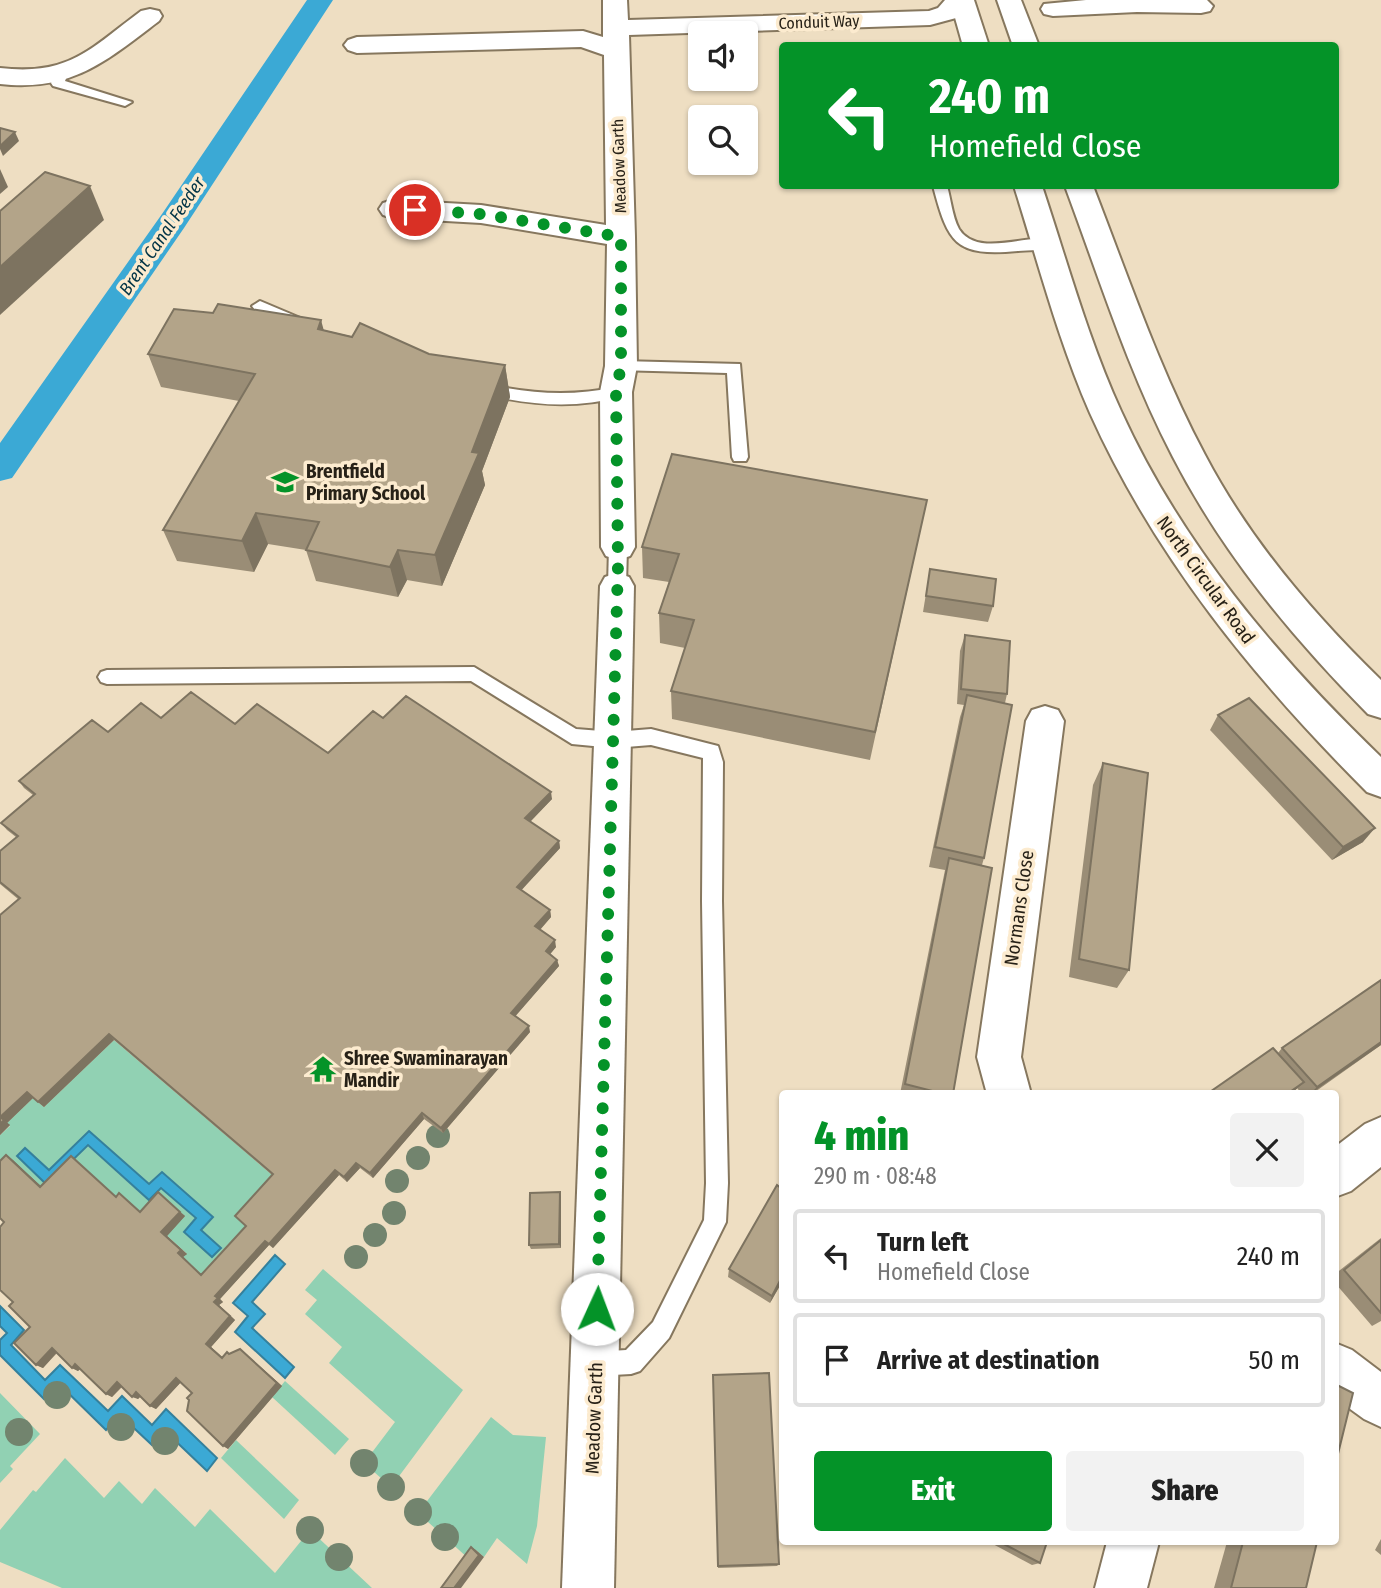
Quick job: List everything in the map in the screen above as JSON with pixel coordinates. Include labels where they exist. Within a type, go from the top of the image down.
[{"type":"main road","points":[[357,46],[615,39],[615,0]]},
{"type":"main road","points":[[960,0],[975,42]]},
{"type":"main road","name":"Conduit Way","points":[[615,39],[930,18],[947,13],[960,0]]},
{"type":"main road","points":[[1009,0],[1025,42]]},
{"type":"main road","points":[[1053,9],[1136,3],[1201,6]]},
{"type":"main road","points":[[0,76],[68,81],[150,16]]},
{"type":"main road","name":"Meadow Garth","points":[[615,39],[621,237],[618,547]]},
{"type":"main road","name":"North Circular Road","points":[[1029,189],[1088,364],[1118,439],[1162,522],[1207,588],[1275,674],[1381,781]]},
{"type":"main road","points":[[1080,189],[1165,406],[1203,482],[1242,542],[1303,621],[1381,703]]},
{"type":"main road","points":[[393,209],[481,214],[621,237]]},
{"type":"main road","name":"Meadow Garth","points":[[588,1588],[617,586]]},
{"type":"main road","name":"Normans Close","points":[[1009,1090],[999,1056],[1045,722]]},
{"type":"main road","points":[[1339,1172],[1381,1139]]},
{"type":"main road","points":[[1339,1370],[1381,1402]]},
{"type":"main road","points":[[1121,1588],[1132,1545]]},
{"type":"lane","points":[[45,96],[68,81],[125,102]]},
{"type":"lane","points":[[941,189],[952,230],[959,239],[973,246],[989,247],[1047,243]]},
{"type":"lane","points":[[260,306],[317,331]]},
{"type":"lane","points":[[469,382],[486,389],[552,399],[594,398],[618,379],[735,368],[740,457]]},
{"type":"lane","name":"Meadow Garth","points":[[617,586],[618,547]]},
{"type":"lane","points":[[107,677],[474,674],[572,736],[614,740],[651,737],[711,752],[714,762],[712,901],[717,1183],[715,1222],[661,1330],[631,1362],[595,1364]]},
{"type":"green space","points":[[114,1040],[277,1179],[239,1220],[251,1230],[206,1279],[183,1257],[186,1253],[125,1198],[46,1191],[0,1163],[0,1135],[10,1126],[7,1123],[33,1098],[44,1107]],"holes":[[[89,1131],[150,1185],[162,1172],[212,1217],[200,1230],[220,1248],[212,1256],[184,1232],[196,1218],[161,1188],[148,1200],[87,1145],[47,1185],[25,1148],[49,1170]]]},
{"type":"green space","points":[[323,1269],[463,1390],[391,1487],[364,1463],[395,1422],[329,1363],[342,1347],[305,1314],[317,1300],[305,1290]]},
{"type":"green space","points":[[285,1381],[349,1439],[335,1455],[272,1397]]},
{"type":"green space","points":[[0,1393],[40,1434],[10,1466],[13,1469],[0,1483]]},
{"type":"green space","points":[[491,1417],[513,1435],[546,1437],[537,1526],[527,1564],[497,1538],[484,1557],[476,1550],[469,1559],[418,1513]]},
{"type":"green space","points":[[236,1440],[299,1500],[284,1519],[221,1458]]},
{"type":"green space","points":[[65,1458],[104,1498],[119,1481],[142,1504],[155,1488],[195,1527],[210,1509],[275,1573],[310,1530],[372,1588],[62,1588],[0,1562],[0,1530],[33,1490],[36,1492]]},
{"type":"water","points":[[89,1131],[149,1184],[162,1172],[213,1217],[201,1230],[221,1248],[212,1257],[184,1232],[196,1218],[161,1188],[149,1200],[88,1145],[47,1185],[17,1156],[25,1148],[49,1170]]},
{"type":"water","points":[[275,1255],[285,1264],[252,1302],[265,1314],[252,1328],[294,1367],[285,1378],[235,1332],[248,1316],[233,1303]]},
{"type":"water","points":[[0,1306],[24,1330],[11,1345],[45,1380],[60,1365],[108,1411],[122,1396],[152,1425],[166,1409],[217,1458],[207,1471],[165,1431],[152,1445],[120,1415],[106,1430],[59,1384],[44,1399],[0,1355],[0,1340],[7,1333],[0,1326]]},
{"type":"building","points":[[0,128],[15,132],[0,146]]},
{"type":"building","points":[[45,172],[90,186],[0,267],[0,211]]},
{"type":"building","points":[[218,304],[321,320],[318,329],[352,337],[360,323],[429,354],[505,365],[472,452],[479,453],[435,555],[398,550],[390,567],[306,550],[319,522],[256,513],[242,541],[163,530],[255,374],[148,354],[174,309],[213,313]]},
{"type":"building","points":[[672,454],[927,500],[875,732],[671,691],[694,620],[659,613],[679,554],[642,547]]},
{"type":"building","points":[[930,569],[996,579],[993,606],[926,596]]},
{"type":"building","points":[[965,635],[1010,641],[1007,694],[961,689]]},
{"type":"building","name":"Shree Swaminarayan Mandir","points":[[191,692],[235,724],[257,704],[328,753],[373,711],[383,718],[406,696],[551,792],[525,818],[559,841],[517,887],[550,910],[535,926],[555,940],[546,951],[557,960],[511,1013],[529,1026],[441,1128],[422,1113],[370,1173],[356,1163],[344,1177],[335,1170],[269,1244],[265,1241],[215,1296],[218,1298],[214,1302],[230,1316],[206,1344],[222,1358],[227,1352],[229,1354],[240,1349],[277,1383],[223,1446],[187,1411],[187,1398],[192,1393],[176,1378],[150,1406],[136,1392],[132,1397],[117,1382],[106,1394],[75,1364],[72,1368],[52,1348],[36,1365],[14,1343],[30,1327],[9,1306],[13,1302],[0,1290],[0,1227],[4,1222],[0,1218],[0,1161],[6,1155],[40,1187],[71,1156],[116,1197],[119,1193],[140,1212],[158,1192],[180,1212],[161,1232],[181,1250],[178,1253],[201,1275],[246,1226],[235,1216],[273,1174],[109,1034],[38,1102],[27,1092],[0,1117],[0,915],[20,898],[0,882],[0,851],[18,836],[1,823],[35,794],[19,781],[92,720],[108,732],[141,703],[161,718]]},
{"type":"building","points":[[967,695],[1012,705],[984,858],[935,847]]},
{"type":"building","points":[[1249,698],[1375,828],[1343,847],[1218,715]]},
{"type":"building","points":[[1103,763],[1148,773],[1129,970],[1079,959]]},
{"type":"building","points":[[949,858],[992,868],[954,1090],[928,1090],[905,1084]]},
{"type":"building","points":[[1381,980],[1381,1042],[1317,1087],[1282,1048]]},
{"type":"building","points":[[1273,1048],[1304,1082],[1293,1090],[1213,1090]]},
{"type":"building","points":[[777,1185],[779,1283],[772,1296],[729,1269]]},
{"type":"building","points":[[560,1192],[559,1244],[529,1245],[530,1193]]},
{"type":"building","points":[[1381,1240],[1381,1313],[1344,1270]]},
{"type":"building","points":[[769,1373],[779,1564],[718,1566],[713,1375]]},
{"type":"building","points":[[1339,1386],[1353,1393],[1339,1450]]},
{"type":"building","points":[[1006,1545],[1046,1545],[1040,1563]]},
{"type":"building","points":[[1242,1545],[1316,1545],[1306,1588],[1231,1588]]},
{"type":"building","points":[[471,1547],[479,1555],[454,1588],[441,1588]]},
{"type":"waterway","name":"Brent Canal Feeder","points":[[0,469],[173,221],[320,0]]},
{"type":"place","name":"Brentfield Primary School","points":[[285,482]]},
{"type":"place","name":"Shree Swaminarayan Mandir","points":[[323,1069]]},
{"type":"route","points":[[415,210],[481,214],[621,237],[621,366],[616,392],[618,565],[597,1309]]}]
